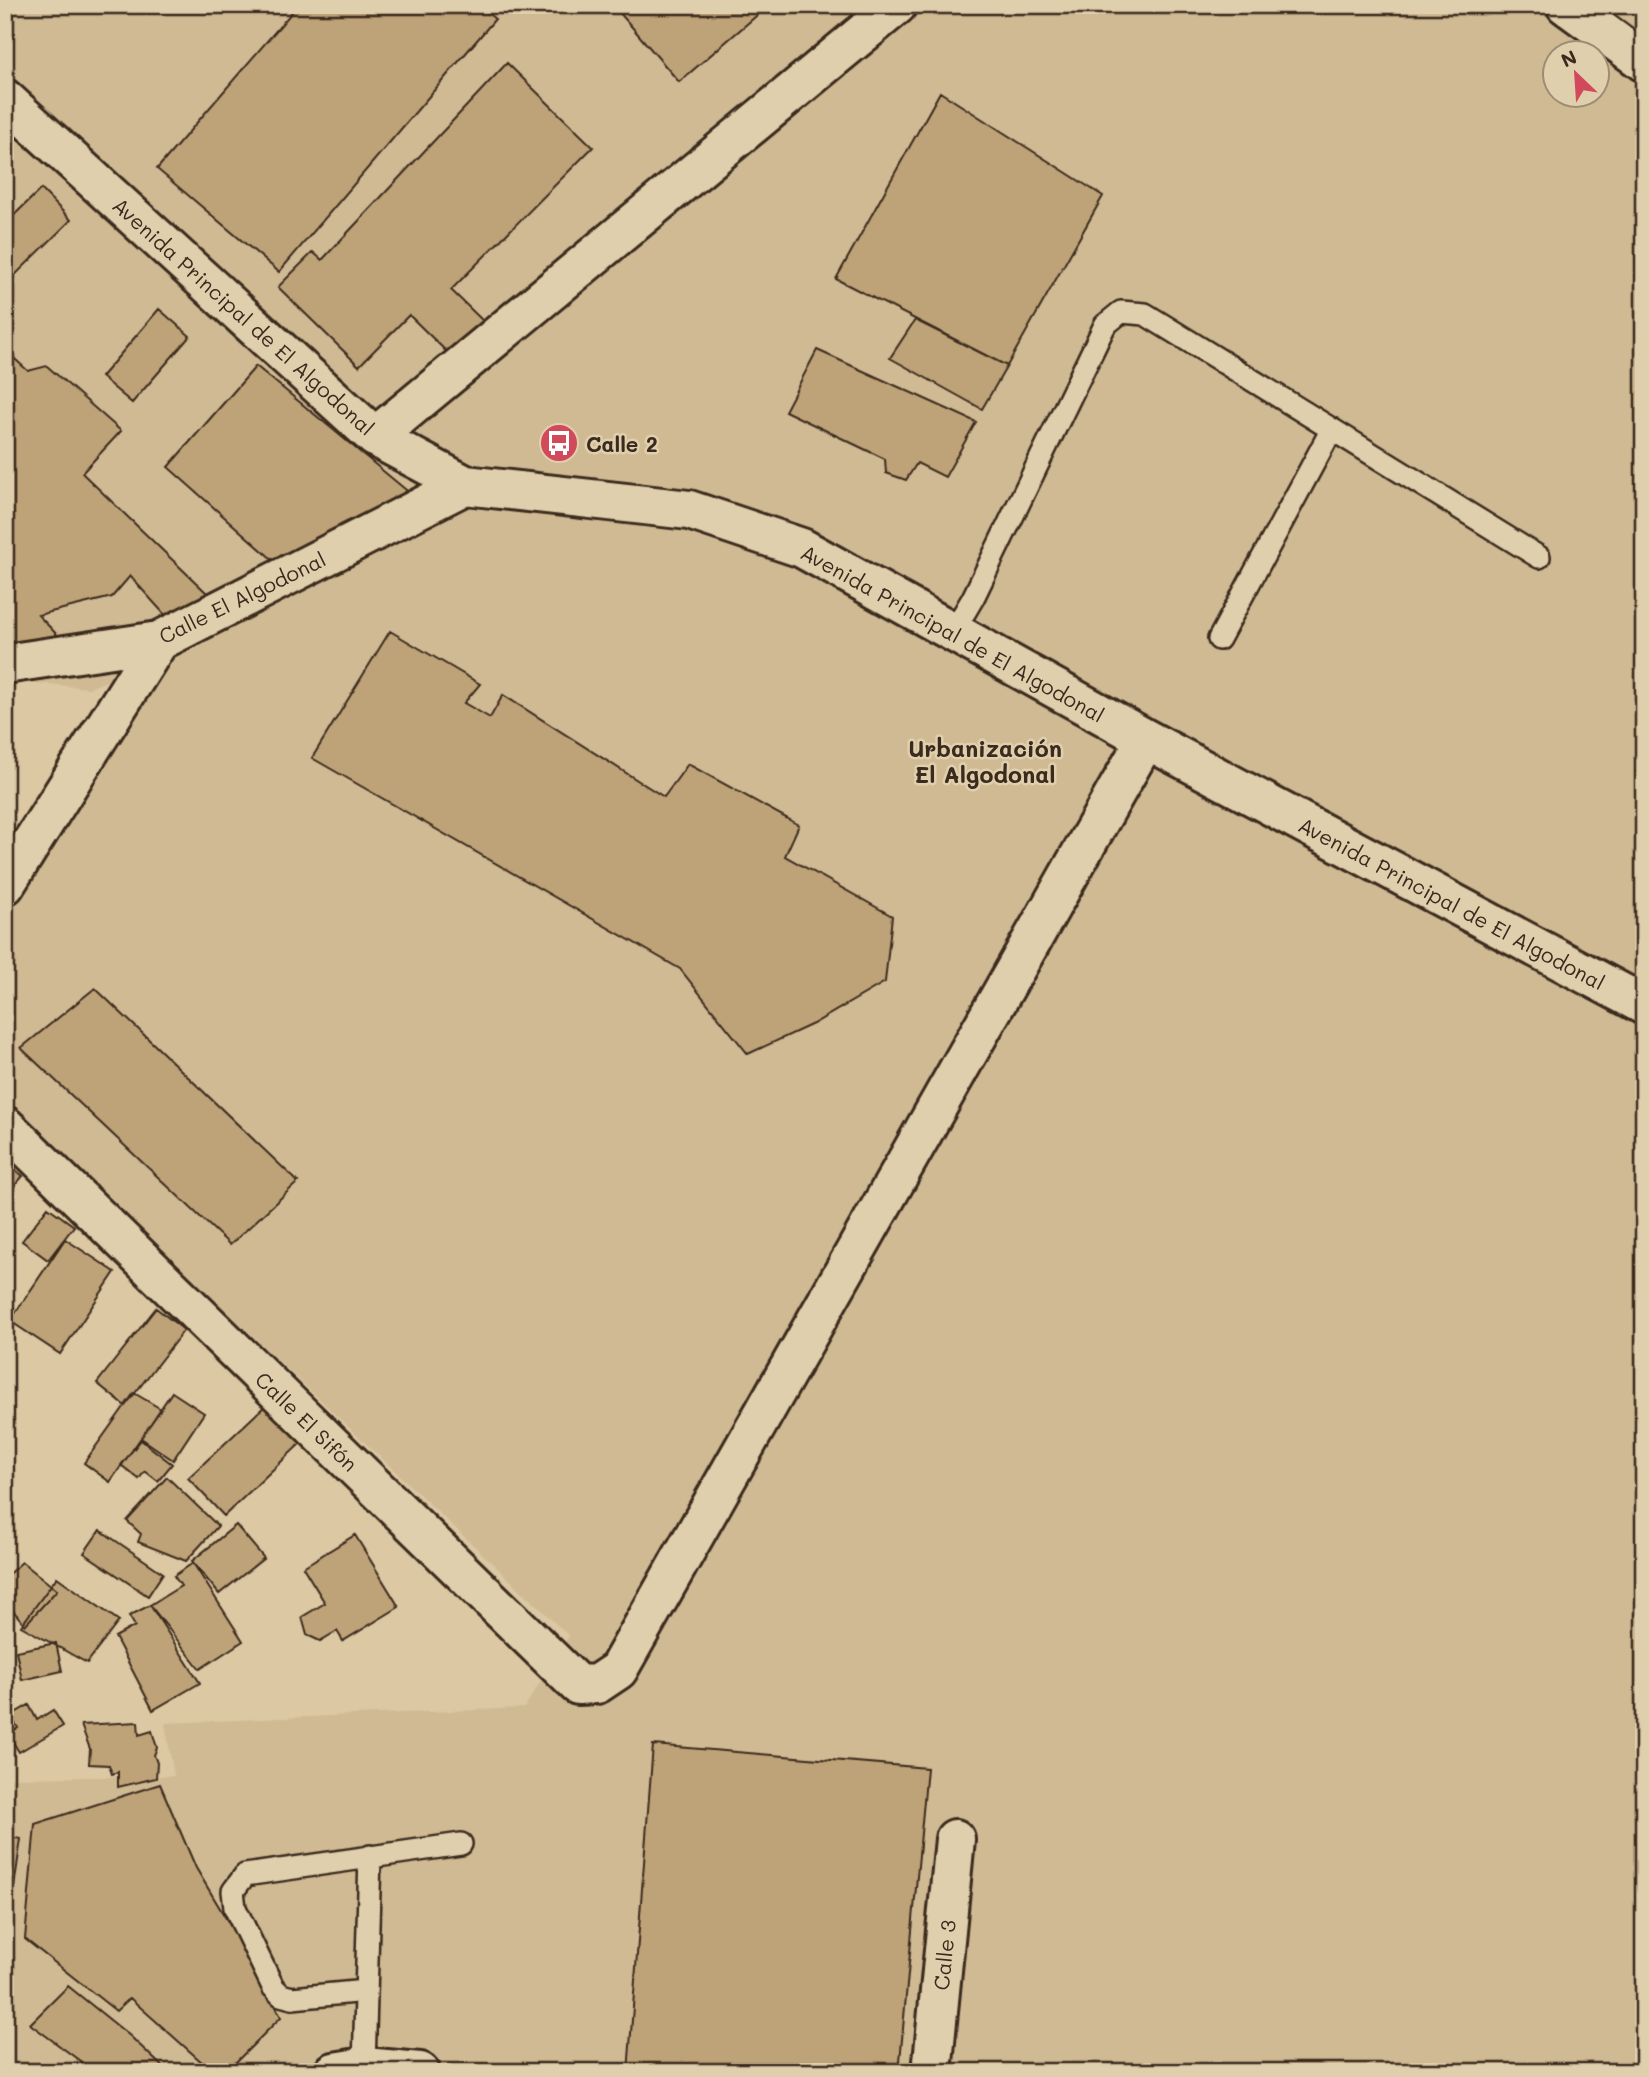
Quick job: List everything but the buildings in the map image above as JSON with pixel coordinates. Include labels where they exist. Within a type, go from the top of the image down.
[{"type":"street","points":[[375,436],[897,5]]},
{"type":"street","points":[[1566,5],[1644,62]]},
{"type":"street","name":"Avenida Principal de El Algodonal","points":[[5,99],[375,436],[465,485],[689,510],[802,548],[1146,739],[1644,1006]]},
{"type":"street","name":"Calle El Algodonal","points":[[5,664],[159,641],[465,485]]},
{"type":"street","points":[[5,885],[159,641]]},
{"type":"street","name":"Calle El Sifón","points":[[5,1126],[578,1685],[597,1684],[618,1670],[1146,739]]},
{"type":"street","name":"Calle 3","points":[[932,2072],[955,1839]]},
{"type":"street","points":[[349,2069],[419,2072]]},
{"type":"lane","points":[[953,632],[979,585],[1105,325],[1121,312],[1145,314],[1539,557]]},
{"type":"lane","points":[[1219,639],[1332,429]]},
{"type":"lane","points":[[366,1991],[292,1998],[281,1995],[273,1987],[235,1908],[233,1891],[246,1875],[461,1844]]},
{"type":"lane","points":[[349,2069],[366,1991],[370,1856]]},
{"type":"shaded area","points":[[5,5],[1644,5],[1644,2072],[5,2072],[5,1778],[174,1776],[165,1723],[524,1708],[569,1636],[5,1105],[5,912],[170,656],[89,688],[5,680]]},
{"type":"place","name":"Calle 2","points":[[559,443]]},
{"type":"district","name":"Urbanización El Algodonal","points":[[985,761]]}]
